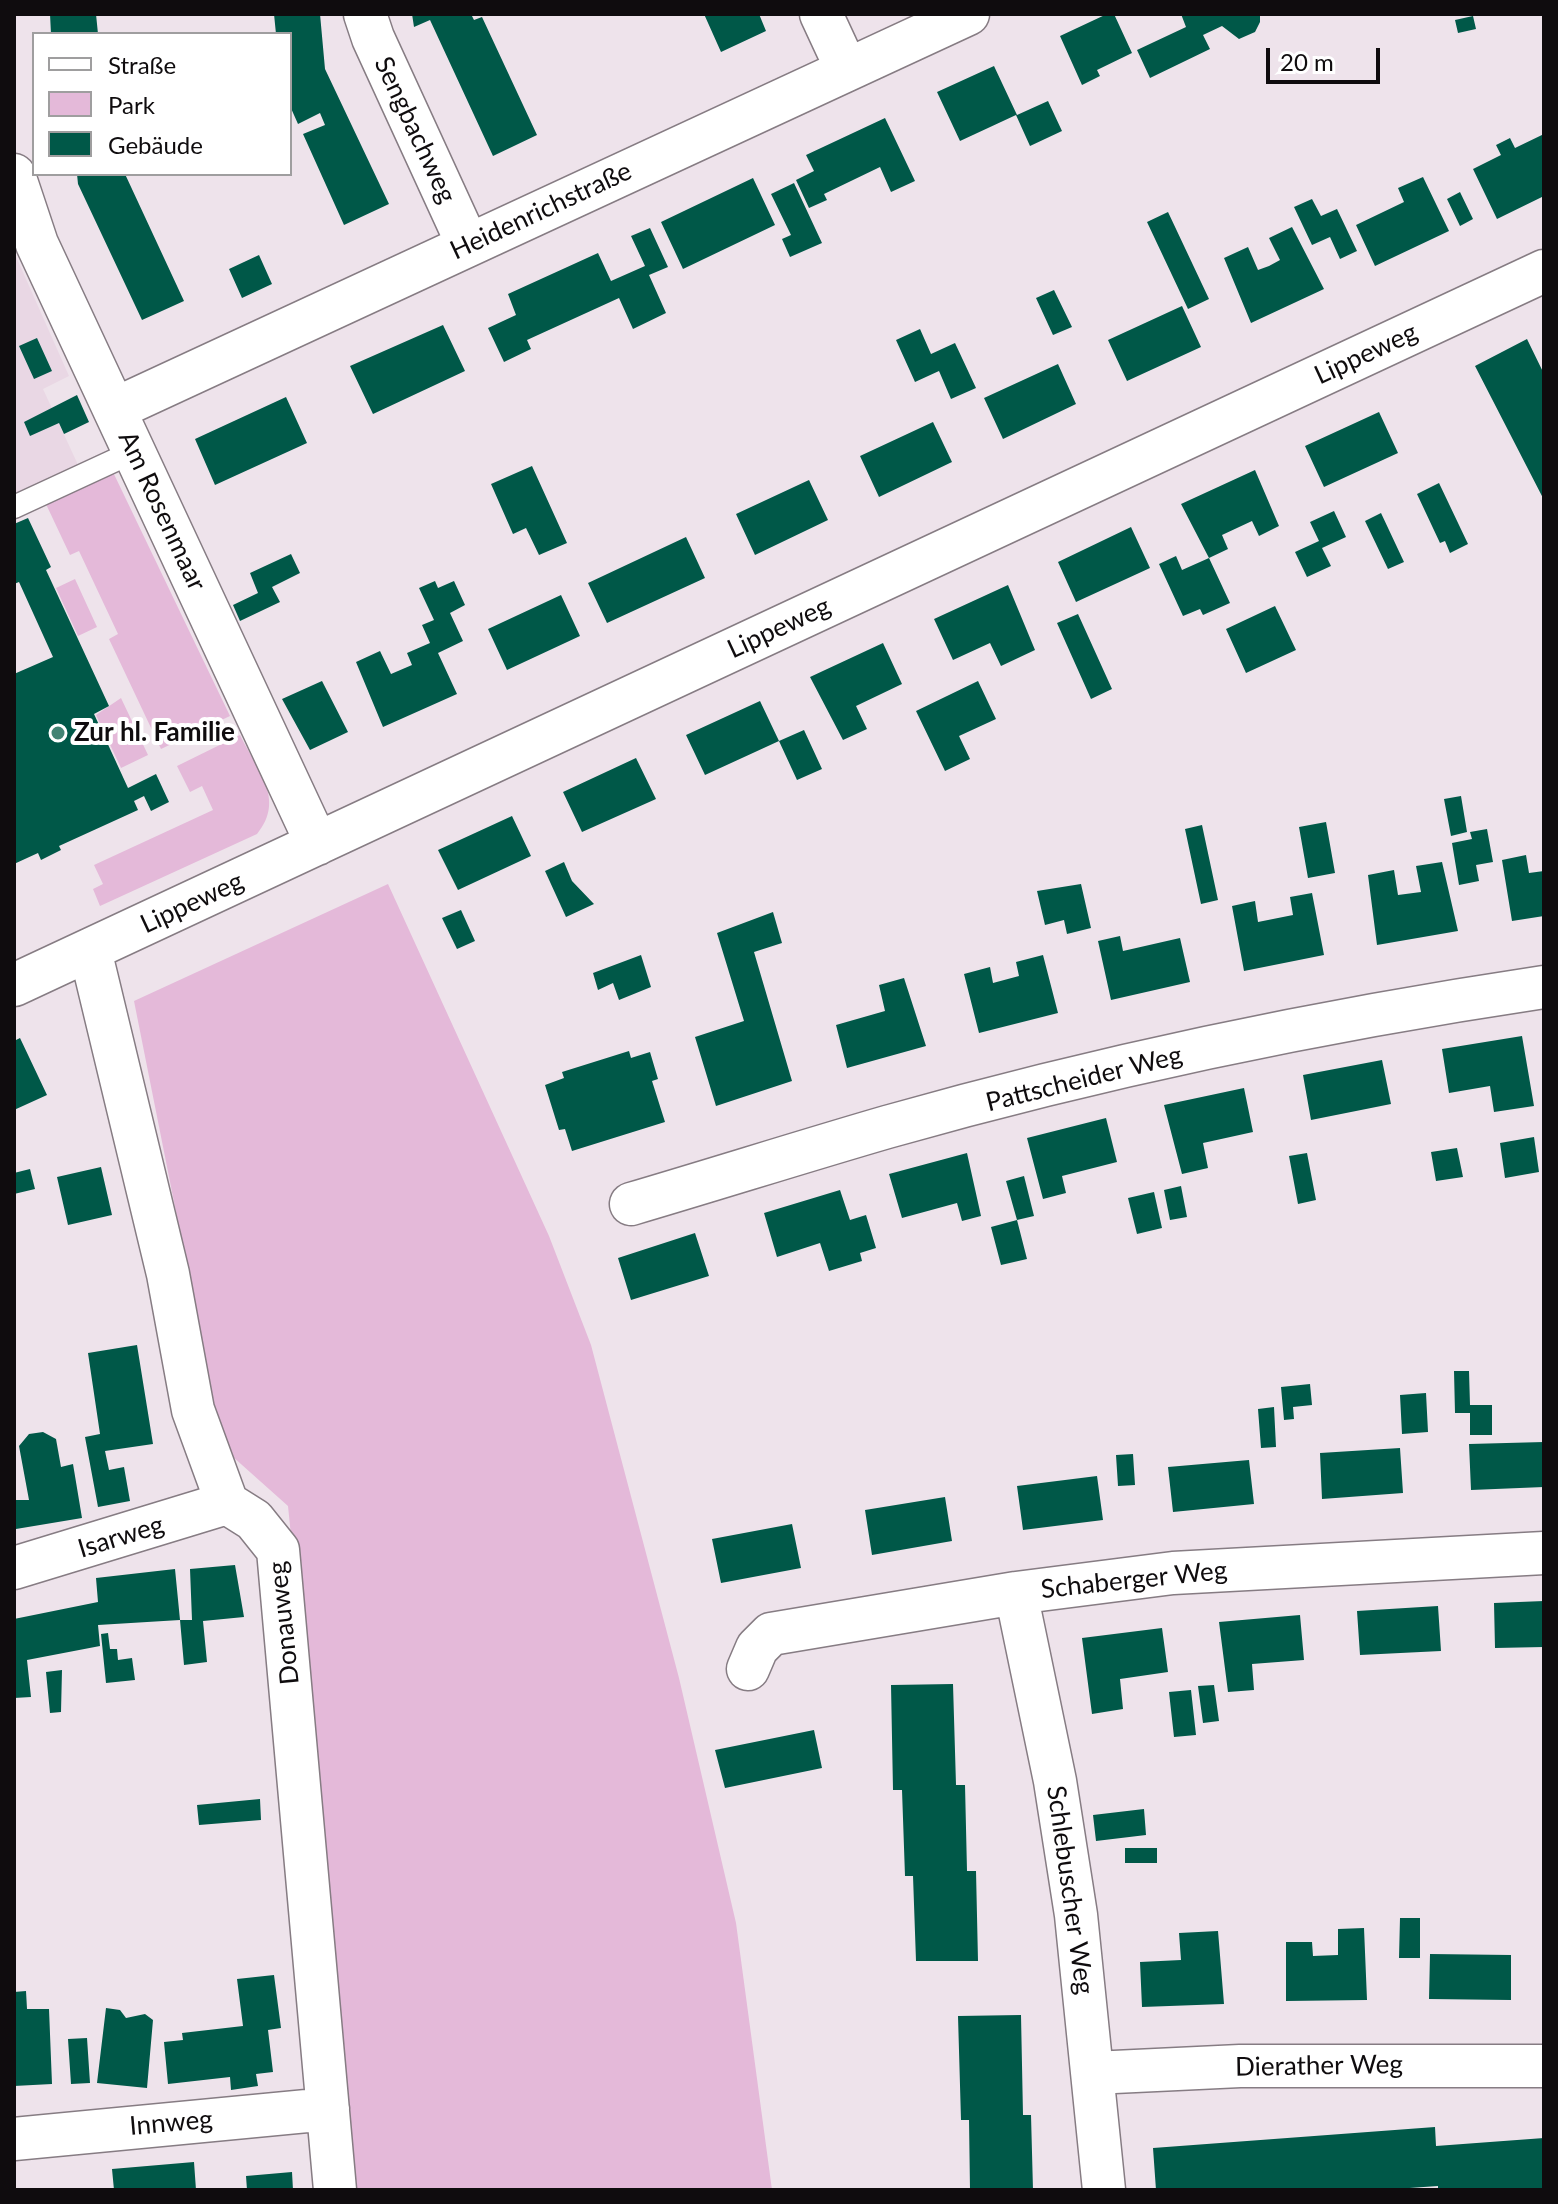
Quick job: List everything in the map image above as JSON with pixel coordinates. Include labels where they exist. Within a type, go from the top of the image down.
[{"type":"street","name":"Sengbachweg","points":[[365,14],[373,38],[468,245]]},
{"type":"street","points":[[821,14],[847,70]]},
{"type":"street","name":"Heidenrichstraße","points":[[115,409],[968,14]]},
{"type":"street","name":"Am Rosenmaar","points":[[14,175],[37,244],[317,844]]},
{"type":"street","name":"Lippeweg","points":[[14,985],[1544,271]]},
{"type":"street","points":[[90,950],[168,1274],[193,1410],[227,1503]]},
{"type":"street","name":"Pattscheider Weg","points":[[631,1204],[889,1127],[1127,1066],[1407,1008],[1544,987]]},
{"type":"street","name":"Isarweg","points":[[14,1568],[92,1547],[227,1503]]},
{"type":"street","name":"Donauweg","points":[[227,1503],[254,1520],[278,1550],[335,2190]]},
{"type":"street","name":"Schaberger Weg","points":[[748,1669],[757,1648],[771,1634],[1016,1593],[1173,1573],[1544,1553]]},
{"type":"street","name":"Schlebuscher Weg","points":[[1016,1593],[1055,1781],[1076,1915],[1104,2190]]},
{"type":"street","name":"Dierather Weg","points":[[1093,2073],[1240,2066],[1544,2066]]},
{"type":"street","name":"Innweg","points":[[14,2139],[328,2109]]},
{"type":"lane","points":[[14,507],[135,451]]},
{"type":"shaded area","points":[[14,252],[69,376],[43,389],[79,467],[14,497]]},
{"type":"green space","points":[[112,470],[230,716],[161,749],[109,639],[118,634],[79,551],[70,555],[45,502]]},
{"type":"green space","points":[[75,579],[97,627],[78,636],[56,588]]},
{"type":"green space","points":[[121,698],[148,755],[121,768],[96,715]]},
{"type":"green space","points":[[240,735],[266,784],[269,797],[269,809],[257,834],[100,906],[93,889],[103,884],[94,865],[213,810],[202,786],[190,792],[177,766]]},
{"type":"green space","points":[[388,884],[549,1236],[591,1345],[679,1678],[736,1923],[772,2190],[357,2190],[288,1506],[223,1448],[134,1001]]},
{"type":"building","points":[[50,14],[96,14],[98,32],[51,32]]},
{"type":"building","points":[[274,14],[320,14],[325,69],[389,204],[344,225],[303,134],[325,125],[320,113],[298,124],[292,110],[292,32],[276,32]]},
{"type":"building","points":[[412,14],[471,14],[474,20],[482,17],[537,135],[493,156],[430,20],[414,27]]},
{"type":"building","points":[[704,14],[759,14],[766,31],[721,52]]},
{"type":"building","points":[[1107,14],[1114,14],[1132,53],[1097,70],[1100,76],[1082,85],[1060,36]]},
{"type":"building","points":[[1181,14],[1260,14],[1260,22],[1255,32],[1239,39],[1222,26],[1203,35],[1210,49],[1150,78],[1137,50],[1186,27]]},
{"type":"building","points":[[1473,16],[1476,29],[1458,33],[1455,20]]},
{"type":"building","points":[[994,66],[1017,115],[1048,101],[1062,131],[1030,146],[1016,115],[960,141],[937,92]]},
{"type":"building","points":[[885,118],[915,181],[891,192],[880,167],[824,194],[827,200],[809,208],[796,180],[814,171],[806,155]]},
{"type":"building","points":[[1544,134],[1544,196],[1497,219],[1473,169],[1501,155],[1496,145],[1510,138],[1515,148]]},
{"type":"building","points":[[77,176],[126,176],[184,301],[142,320],[78,184]]},
{"type":"building","points":[[1423,177],[1449,231],[1375,266],[1356,225],[1404,202],[1398,188]]},
{"type":"building","points":[[753,178],[775,225],[683,269],[661,222]]},
{"type":"building","points":[[794,183],[822,243],[790,257],[782,239],[791,235],[771,194]]},
{"type":"building","points":[[1460,192],[1473,219],[1460,226],[1447,199]]},
{"type":"building","points":[[1312,199],[1321,216],[1337,209],[1357,251],[1340,259],[1330,237],[1312,245],[1294,207]]},
{"type":"building","points":[[1168,212],[1209,299],[1188,309],[1147,222]]},
{"type":"building","points":[[1292,227],[1324,289],[1251,323],[1224,258],[1248,247],[1258,270],[1269,266],[1280,260],[1269,238]]},
{"type":"building","points":[[650,228],[668,267],[649,275],[666,313],[633,329],[619,298],[527,340],[531,349],[504,362],[488,328],[516,315],[508,294],[598,253],[611,281],[645,266],[631,236]]},
{"type":"building","points":[[259,255],[272,284],[242,298],[229,269]]},
{"type":"building","points":[[1054,290],[1072,327],[1053,335],[1036,298]]},
{"type":"building","points":[[1182,306],[1201,347],[1127,381],[1108,340]]},
{"type":"building","points":[[443,325],[465,371],[373,414],[350,366]]},
{"type":"building","points":[[920,329],[931,354],[955,343],[976,388],[951,399],[939,371],[915,382],[896,340]]},
{"type":"building","points":[[37,338],[52,371],[34,379],[19,346]]},
{"type":"building","points":[[1527,339],[1544,374],[1544,500],[1475,366]]},
{"type":"building","points":[[1058,364],[1076,404],[1003,439],[984,398]]},
{"type":"building","points":[[77,395],[89,422],[64,434],[59,423],[30,436],[24,422]]},
{"type":"building","points":[[286,397],[307,443],[215,485],[195,439]]},
{"type":"building","points":[[1379,412],[1398,453],[1324,487],[1305,446]]},
{"type":"building","points":[[933,422],[952,462],[879,497],[860,456]]},
{"type":"building","points":[[532,466],[567,543],[539,555],[526,528],[513,534],[491,484]]},
{"type":"building","points":[[1255,470],[1279,526],[1259,536],[1252,521],[1222,535],[1228,549],[1209,558],[1181,504]]},
{"type":"building","points":[[809,480],[828,520],[755,555],[736,514]]},
{"type":"building","points":[[1439,483],[1468,544],[1450,553],[1445,541],[1440,543],[1417,494]]},
{"type":"building","points":[[1334,511],[1346,537],[1322,548],[1331,566],[1307,577],[1295,552],[1319,541],[1310,522]]},
{"type":"building","points":[[1381,513],[1404,562],[1388,569],[1365,521]]},
{"type":"building","name":"Zur hl. Familie","points":[[28,518],[51,567],[46,570],[109,706],[94,714],[128,788],[156,774],[169,802],[151,811],[144,796],[134,801],[138,810],[59,846],[61,850],[41,860],[38,853],[14,864],[14,674],[53,657],[19,582],[14,584],[14,524]]},
{"type":"building","points":[[1131,527],[1150,568],[1076,602],[1058,562]]},
{"type":"building","points":[[686,537],[705,578],[607,623],[588,583]]},
{"type":"building","points":[[291,554],[300,573],[272,587],[280,602],[240,621],[233,605],[258,593],[250,573]]},
{"type":"building","points":[[1176,556],[1182,570],[1209,558],[1230,603],[1203,615],[1200,609],[1183,616],[1159,564]]},
{"type":"building","points":[[435,581],[438,588],[454,581],[465,605],[450,613],[463,641],[438,653],[457,694],[383,727],[356,662],[380,651],[391,674],[412,665],[407,653],[430,643],[422,625],[434,620],[419,588]]},
{"type":"building","points":[[1008,585],[1035,650],[1001,666],[990,643],[953,660],[934,619]]},
{"type":"building","points":[[561,595],[580,636],[507,670],[488,629]]},
{"type":"building","points":[[1275,606],[1296,650],[1246,673],[1226,629]]},
{"type":"building","points":[[1078,614],[1112,689],[1091,699],[1057,623]]},
{"type":"building","points":[[883,643],[902,684],[856,706],[867,729],[843,740],[810,677]]},
{"type":"building","points":[[322,681],[348,732],[310,750],[282,699]]},
{"type":"building","points":[[978,681],[996,719],[959,736],[970,759],[945,771],[916,711]]},
{"type":"building","points":[[760,701],[779,741],[705,775],[686,735]]},
{"type":"building","points":[[804,730],[822,769],[797,780],[779,741]]},
{"type":"building","points":[[636,758],[656,799],[582,832],[563,792]]},
{"type":"building","points":[[1461,796],[1467,832],[1451,836],[1444,799]]},
{"type":"building","points":[[512,816],[531,856],[458,890],[438,850]]},
{"type":"building","points":[[1326,822],[1335,873],[1308,878],[1299,827]]},
{"type":"building","points":[[1202,825],[1218,900],[1201,904],[1185,829]]},
{"type":"building","points":[[1487,829],[1493,862],[1476,865],[1479,881],[1459,885],[1452,843],[1472,839],[1470,832]]},
{"type":"building","points":[[1526,855],[1529,873],[1544,871],[1544,916],[1512,921],[1502,860]]},
{"type":"building","points":[[564,862],[572,881],[594,904],[566,917],[545,871]]},
{"type":"building","points":[[1442,862],[1458,931],[1377,945],[1368,875],[1394,870],[1398,895],[1421,892],[1416,866]]},
{"type":"building","points":[[1081,884],[1091,928],[1067,934],[1064,920],[1045,925],[1037,891]]},
{"type":"building","points":[[1312,893],[1324,955],[1244,971],[1232,906],[1255,901],[1258,922],[1293,915],[1290,897]]},
{"type":"building","points":[[461,910],[475,941],[457,949],[442,918]]},
{"type":"building","points":[[773,912],[782,943],[754,952],[792,1081],[716,1106],[695,1037],[744,1021],[717,933]]},
{"type":"building","points":[[1120,936],[1123,951],[1180,938],[1190,982],[1111,1000],[1098,941]]},
{"type":"building","points":[[641,955],[651,987],[619,1000],[613,983],[598,990],[593,973]]},
{"type":"building","points":[[1043,955],[1058,1013],[979,1033],[964,974],[990,967],[993,983],[1019,976],[1016,962]]},
{"type":"building","points":[[904,978],[926,1046],[847,1068],[836,1025],[885,1011],[879,985]]},
{"type":"building","points":[[1522,1036],[1534,1106],[1494,1112],[1490,1086],[1449,1093],[1442,1049]]},
{"type":"building","points":[[20,1038],[47,1095],[14,1110],[14,1041]]},
{"type":"building","points":[[629,1051],[631,1058],[650,1052],[658,1079],[652,1081],[665,1122],[572,1151],[565,1129],[559,1130],[545,1085],[564,1078],[562,1072]]},
{"type":"building","points":[[1382,1060],[1391,1104],[1311,1120],[1303,1075]]},
{"type":"building","points":[[1244,1088],[1253,1132],[1203,1143],[1208,1168],[1182,1174],[1164,1105]]},
{"type":"building","points":[[1106,1118],[1117,1162],[1062,1176],[1066,1193],[1043,1199],[1027,1138]]},
{"type":"building","points":[[1534,1137],[1539,1172],[1505,1178],[1500,1143]]},
{"type":"building","points":[[1457,1148],[1463,1177],[1436,1181],[1431,1152]]},
{"type":"building","points":[[967,1153],[981,1216],[962,1221],[957,1203],[902,1218],[889,1174]]},
{"type":"building","points":[[1307,1153],[1316,1200],[1298,1204],[1289,1156]]},
{"type":"building","points":[[101,1167],[112,1215],[68,1225],[57,1177]]},
{"type":"building","points":[[30,1169],[35,1189],[14,1194],[14,1173]]},
{"type":"building","points":[[1024,1176],[1034,1216],[1017,1220],[1006,1181]]},
{"type":"building","points":[[1181,1186],[1187,1217],[1170,1220],[1164,1190]]},
{"type":"building","points":[[840,1190],[850,1220],[866,1215],[876,1248],[860,1253],[862,1261],[829,1271],[820,1243],[777,1257],[764,1213]]},
{"type":"building","points":[[1154,1192],[1162,1228],[1137,1234],[1128,1198]]},
{"type":"building","points":[[1017,1220],[1027,1259],[1001,1265],[991,1227]]},
{"type":"building","points":[[695,1233],[709,1276],[631,1300],[618,1258]]},
{"type":"building","points":[[137,1345],[153,1444],[105,1451],[109,1470],[124,1467],[130,1501],[98,1507],[85,1437],[100,1434],[88,1353]]},
{"type":"building","points":[[1454,1371],[1469,1371],[1470,1405],[1492,1405],[1492,1435],[1470,1435],[1470,1413],[1455,1413]]},
{"type":"building","points":[[1310,1384],[1312,1405],[1293,1407],[1294,1419],[1284,1420],[1281,1387]]},
{"type":"building","points":[[1426,1393],[1428,1432],[1402,1434],[1400,1395]]},
{"type":"building","points":[[1274,1407],[1276,1447],[1261,1448],[1258,1409]]},
{"type":"building","points":[[43,1432],[56,1439],[61,1467],[73,1464],[82,1518],[16,1529],[14,1500],[29,1500],[19,1446],[29,1434]]},
{"type":"building","points":[[1544,1442],[1544,1487],[1471,1490],[1469,1444]]},
{"type":"building","points":[[1400,1448],[1403,1493],[1322,1499],[1320,1453]]},
{"type":"building","points":[[1133,1454],[1135,1485],[1118,1486],[1116,1455]]},
{"type":"building","points":[[1249,1460],[1254,1504],[1173,1512],[1168,1467]]},
{"type":"building","points":[[1097,1476],[1103,1520],[1023,1530],[1017,1486]]},
{"type":"building","points":[[945,1497],[952,1541],[872,1555],[865,1510]]},
{"type":"building","points":[[792,1524],[801,1568],[721,1583],[712,1539]]},
{"type":"building","points":[[235,1565],[244,1617],[203,1621],[207,1662],[184,1665],[180,1620],[192,1620],[190,1569]]},
{"type":"building","points":[[175,1569],[180,1620],[98,1625],[100,1646],[27,1660],[31,1697],[14,1698],[14,1619],[98,1602],[96,1578]]},
{"type":"building","points":[[1544,1601],[1544,1647],[1495,1648],[1494,1603]]},
{"type":"building","points":[[1438,1606],[1441,1651],[1360,1655],[1357,1611]]},
{"type":"building","points":[[1300,1615],[1304,1660],[1252,1664],[1254,1690],[1228,1692],[1219,1622]]},
{"type":"building","points":[[1162,1628],[1168,1672],[1120,1679],[1123,1709],[1092,1714],[1082,1638]]},
{"type":"building","points":[[108,1633],[110,1649],[117,1649],[118,1660],[132,1658],[135,1680],[106,1683],[101,1634]]},
{"type":"building","points":[[62,1670],[61,1712],[50,1713],[46,1672]]},
{"type":"building","points":[[953,1684],[956,1785],[965,1785],[967,1871],[976,1871],[978,1961],[916,1961],[913,1876],[905,1876],[902,1790],[893,1790],[891,1685]]},
{"type":"building","points":[[1214,1685],[1219,1721],[1203,1723],[1198,1686]]},
{"type":"building","points":[[1191,1690],[1196,1735],[1174,1737],[1169,1692]]},
{"type":"building","points":[[814,1730],[822,1768],[725,1788],[715,1750]]},
{"type":"building","points":[[260,1799],[261,1820],[199,1825],[197,1805]]},
{"type":"building","points":[[1144,1809],[1146,1835],[1096,1841],[1093,1815]]},
{"type":"building","points":[[1125,1848],[1157,1848],[1157,1863],[1125,1863]]},
{"type":"building","points":[[1400,1918],[1420,1918],[1420,1958],[1399,1958]]},
{"type":"building","points":[[1364,1928],[1367,2000],[1286,2001],[1286,1942],[1312,1942],[1313,1956],[1338,1955],[1338,1929]]},
{"type":"building","points":[[1218,1931],[1224,2004],[1142,2007],[1140,1962],[1181,1960],[1179,1933]]},
{"type":"building","points":[[1430,1954],[1511,1955],[1511,2000],[1429,1999]]},
{"type":"building","points":[[274,1975],[281,2028],[268,2030],[273,2072],[256,2074],[258,2086],[231,2090],[230,2077],[168,2084],[164,2042],[183,2040],[182,2033],[243,2026],[237,1979]]},
{"type":"building","points":[[26,1991],[27,2009],[49,2009],[52,2084],[14,2086],[14,1992]]},
{"type":"building","points":[[106,2008],[120,2010],[126,2018],[145,2014],[153,2020],[147,2088],[97,2083]]},
{"type":"building","points":[[1021,2015],[1023,2115],[1031,2115],[1033,2190],[970,2190],[969,2120],[961,2120],[958,2016]]},
{"type":"building","points":[[87,2038],[90,2083],[71,2084],[68,2039]]},
{"type":"building","points":[[1435,2127],[1436,2146],[1544,2138],[1544,2190],[1438,2190],[1438,2186],[1381,2190],[1156,2190],[1153,2148]]},
{"type":"building","points":[[194,2162],[196,2190],[114,2190],[112,2169]]},
{"type":"building","points":[[292,2172],[293,2190],[247,2190],[246,2176]]},
{"type":"place","name":"Zur hl. Familie","points":[[58,733]]}]
